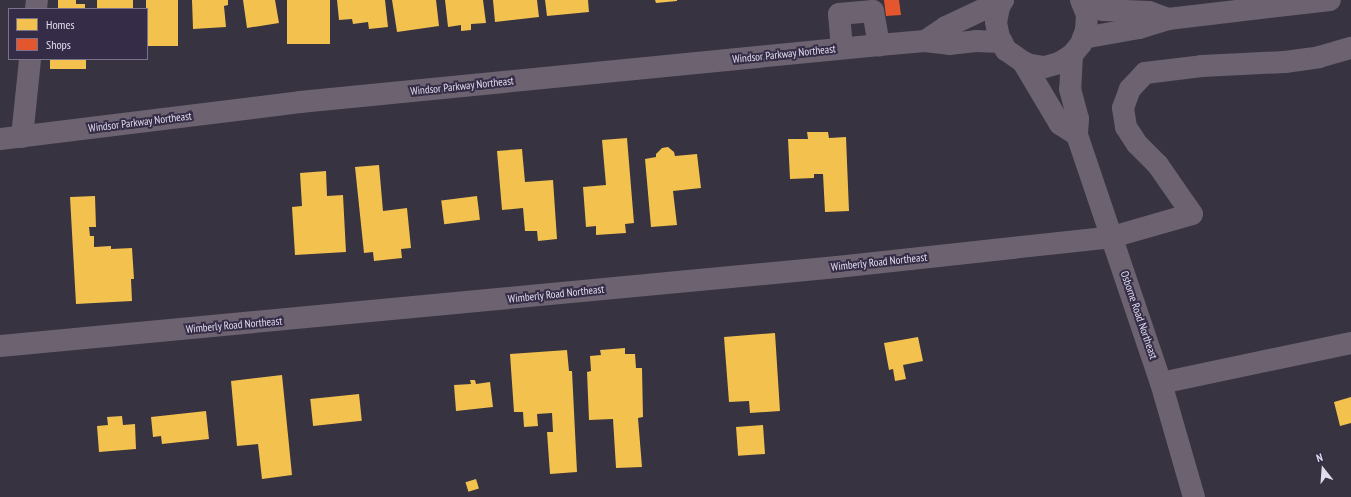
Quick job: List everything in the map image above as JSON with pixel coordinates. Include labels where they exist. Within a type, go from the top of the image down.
[{"type":"street","name":"Windsor Parkway Northeast","points":[[925,41],[946,27],[1003,0]]},
{"type":"street","points":[[1003,0],[999,7],[996,22],[1006,50],[1030,66],[1045,67],[1059,63],[1078,47],[1168,19],[1330,0]]},
{"type":"street","points":[[1082,1],[1103,10],[1149,12],[1168,19]]},
{"type":"street","name":"Osborne Road Northeast","points":[[1082,1],[1086,15],[1086,30],[1078,47],[1070,89],[1078,119],[1077,134],[1161,382],[1194,497]]},
{"type":"street","points":[[842,48],[839,14],[873,11],[879,44]]},
{"type":"street","name":"Windsor Parkway Northeast","points":[[0,139],[300,102],[879,44],[925,41],[949,44],[1002,42]]},
{"type":"street","name":"Wimberly Road Northeast","points":[[0,346],[830,267],[1112,237],[1192,214],[1158,165],[1137,144],[1126,127],[1123,108],[1130,89],[1145,74],[1202,66],[1285,62],[1319,57],[1351,48]]},
{"type":"street","points":[[22,137],[30,60]]},
{"type":"street","points":[[1023,62],[1060,124],[1077,134]]},
{"type":"street","points":[[1161,382],[1351,343]]},
{"type":"building: Homes","points":[[58,0],[76,0],[76,4],[85,4],[85,8],[58,8]]},
{"type":"building: Homes","points":[[97,0],[133,0],[133,8],[97,8]]},
{"type":"building: Homes","points":[[146,0],[178,0],[178,46],[148,46],[148,8],[146,8]]},
{"type":"building: Homes","points":[[192,0],[228,0],[228,5],[224,6],[226,27],[193,29]]},
{"type":"building: Homes","points":[[243,0],[275,0],[279,23],[247,28]]},
{"type":"building: Homes","points":[[287,0],[330,0],[330,44],[287,44]]},
{"type":"building: Homes","points":[[337,0],[385,0],[388,27],[369,29],[368,22],[353,24],[352,19],[339,20]]},
{"type":"building: Homes","points":[[392,0],[436,0],[439,26],[397,32]]},
{"type":"building: Homes","points":[[445,0],[483,0],[486,23],[471,24],[471,30],[461,31],[461,25],[448,27]]},
{"type":"building: Homes","points":[[493,0],[537,0],[539,17],[495,22]]},
{"type":"building: Homes","points":[[545,0],[588,0],[589,12],[547,16]]},
{"type":"building: Homes","points":[[655,0],[677,0],[677,1],[656,3]]},
{"type":"building: Homes","points":[[50,60],[86,60],[86,69],[50,69]]},
{"type":"building: Homes","points":[[807,132],[828,132],[829,138],[846,137],[849,211],[825,212],[823,174],[814,174],[814,178],[790,179],[788,139],[808,139]]},
{"type":"building: Homes","points":[[627,138],[634,223],[625,224],[626,233],[596,235],[596,226],[586,227],[583,187],[606,185],[602,140]]},
{"type":"building: Homes","points":[[668,147],[674,152],[675,156],[697,154],[701,188],[673,191],[677,225],[651,227],[645,159],[656,157],[656,154],[662,148]]},
{"type":"building: Homes","points":[[522,149],[525,182],[553,180],[557,239],[538,241],[537,231],[525,231],[523,208],[502,210],[497,151]]},
{"type":"building: Homes","points":[[379,165],[383,211],[407,208],[411,248],[401,249],[402,258],[374,261],[373,252],[364,253],[355,167]]},
{"type":"building: Homes","points":[[326,171],[327,196],[343,195],[346,252],[295,255],[292,207],[302,206],[300,173]]},
{"type":"building: Homes","points":[[95,196],[96,227],[89,227],[90,236],[94,236],[94,247],[111,246],[111,249],[132,248],[134,279],[131,279],[132,301],[76,304],[70,197]]},
{"type":"building: Homes","points":[[477,196],[480,220],[444,224],[441,200]]},
{"type":"building: Homes","points":[[775,333],[780,411],[750,413],[749,401],[729,402],[724,337]]},
{"type":"building: Homes","points":[[918,337],[923,361],[903,365],[906,379],[895,381],[893,369],[889,370],[884,343]]},
{"type":"building: Homes","points":[[625,348],[625,354],[635,354],[636,368],[642,368],[643,417],[638,418],[642,467],[616,468],[613,419],[589,420],[587,372],[591,371],[590,356],[601,355],[600,350]]},
{"type":"building: Homes","points":[[567,350],[569,371],[572,371],[577,472],[550,474],[547,432],[553,432],[552,413],[537,414],[538,426],[524,427],[523,412],[514,412],[510,354]]},
{"type":"building: Homes","points":[[282,375],[292,475],[262,479],[258,444],[237,446],[231,381]]},
{"type":"building: Homes","points":[[470,380],[475,380],[476,384],[490,382],[493,407],[456,411],[454,385],[471,384]]},
{"type":"building: Homes","points":[[359,394],[362,421],[313,426],[310,399]]},
{"type":"building: Homes","points":[[1351,397],[1351,423],[1340,426],[1334,402]]},
{"type":"building: Homes","points":[[206,411],[209,439],[162,444],[161,436],[153,437],[151,417]]},
{"type":"building: Homes","points":[[122,416],[123,425],[135,424],[136,449],[99,452],[97,426],[108,425],[107,417]]},
{"type":"building: Homes","points":[[763,425],[765,454],[738,456],[736,427]]},
{"type":"building: Homes","points":[[476,479],[479,489],[468,492],[465,482]]},
{"type":"building: Shops","points":[[884,0],[899,0],[901,15],[886,16]]}]
